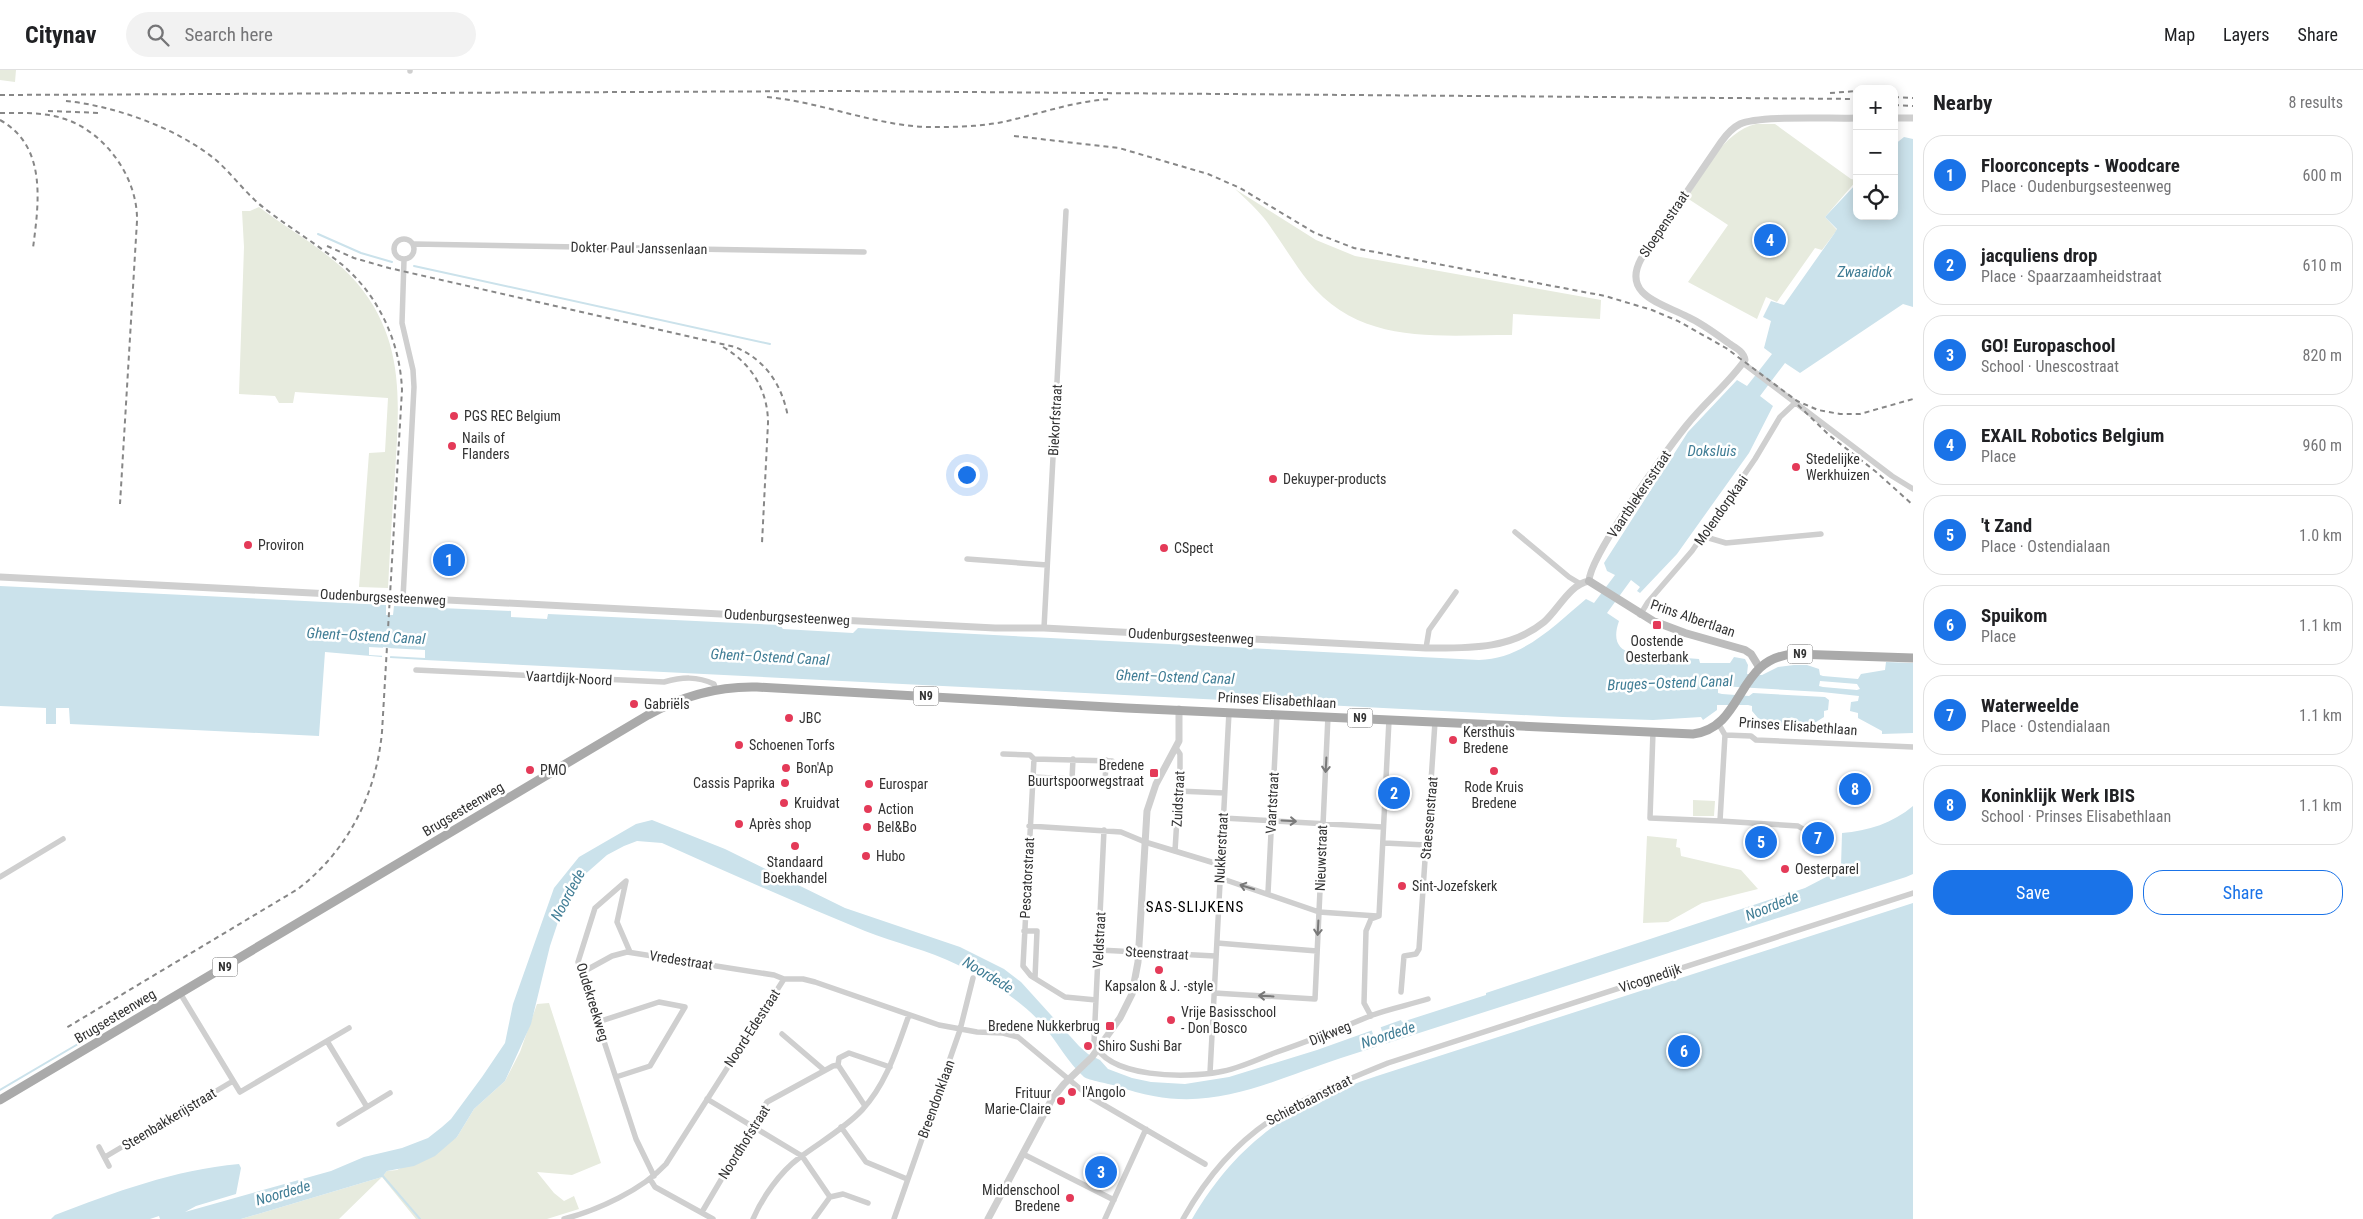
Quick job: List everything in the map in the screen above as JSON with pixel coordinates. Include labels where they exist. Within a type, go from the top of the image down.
[{"type":"main road","name":"Prins Albertlaan","points":[[1589,581],[1604,589],[1640,615],[1685,633],[1745,650],[1751,654],[1757,670]]},
{"type":"main road","name":"N9","points":[[1757,670],[1772,658],[1795,654],[1913,658]]},
{"type":"main road","name":"Prinses Elisabethlaan","points":[[982,699],[1389,720],[1700,733],[1725,718],[1757,670]]},
{"type":"main road","name":"Brugsesteenweg","points":[[0,1100],[648,715],[680,700],[716,690],[757,687],[982,699]]},
{"type":"street","name":"Sloepenstraat","points":[[1853,118],[1758,120],[1747,122],[1734,128],[1721,142],[1637,266],[1636,280],[1646,296],[1710,329],[1744,354],[1745,360],[1743,362],[1892,476],[1913,489]]},
{"type":"street","points":[[1898,118],[1913,118]]},
{"type":"street","name":"Biekorfstraat","points":[[1044,628],[1066,211]]},
{"type":"street","name":"Dokter Paul Janssenlaan","points":[[402,598],[414,387],[413,370],[402,323],[404,260],[395,254],[394,245],[401,239],[410,240],[414,244],[864,252]]},
{"type":"street","points":[[404,260],[414,254],[414,244]]},
{"type":"street","name":"Vaartblekersstraat","points":[[1589,581],[1589,574],[1598,555],[1686,425],[1743,362]]},
{"type":"street","name":"Molendorpkaai","points":[[1640,615],[1702,536],[1755,459],[1780,417],[1796,402]]},
{"type":"street","points":[[1515,532],[1579,583],[1589,581]]},
{"type":"street","points":[[1702,536],[1726,543],[1821,534]]},
{"type":"street","points":[[967,559],[1047,565]]},
{"type":"street","name":"Oudenburgsesteenweg","points":[[0,577],[1426,648],[1467,648],[1512,641],[1543,622],[1579,583]]},
{"type":"street","points":[[1426,648],[1430,630],[1456,592]]},
{"type":"street","name":"Vaartdijk-Noord","points":[[416,670],[664,682],[680,677],[708,681],[714,684],[716,690]]},
{"type":"street","points":[[988,1219],[1052,1099],[1068,1080],[1095,1054],[1128,1003],[1136,979],[1139,952],[1147,811],[1152,794],[1179,741],[1179,709]]},
{"type":"street","name":"Nukkerstraat","points":[[1210,1073],[1229,712]]},
{"type":"street","name":"Vaartstraat","points":[[1268,893],[1277,714]]},
{"type":"street","name":"Nieuwstraat","points":[[1214,993],[1315,999],[1328,716]]},
{"type":"street","points":[[1379,916],[1384,843],[1382,827],[1389,720]]},
{"type":"street","name":"Staessenstraat","points":[[1401,992],[1404,956],[1416,954],[1419,949],[1426,845],[1430,838],[1429,811],[1436,722]]},
{"type":"street","name":"Prinses Elisabethlaan","points":[[1718,723],[1726,735],[1751,736],[1756,740],[1913,747]]},
{"type":"street","points":[[1653,732],[1650,818],[1798,826],[1803,829]]},
{"type":"street","points":[[1720,822],[1726,735]]},
{"type":"street","name":"Zuidstraat","points":[[1175,851],[1180,754],[1176,748]]},
{"type":"street","points":[[1003,754],[1063,761],[1066,758],[1109,761],[1105,784]]},
{"type":"street","name":"Pescatorstraat","points":[[1034,759],[1029,826],[1024,966],[1028,974],[1065,997],[1096,1000]]},
{"type":"street","points":[[1033,777],[1072,779],[1073,759]]},
{"type":"street","points":[[1178,791],[1224,794]]},
{"type":"street","points":[[1223,818],[1382,827]]},
{"type":"street","points":[[1029,826],[1104,830],[1127,834],[1146,842],[1221,865]]},
{"type":"street","name":"Veldstraat","points":[[1095,1054],[1104,830]]},
{"type":"street","points":[[0,877],[63,839]]},
{"type":"street","points":[[1384,843],[1426,845]]},
{"type":"street","points":[[1220,878],[1319,912],[1379,916]]},
{"type":"street","name":"Oudekreekweg","points":[[630,952],[617,922],[626,881],[595,908],[578,959],[636,1140],[652,1177]]},
{"type":"street","name":"Vicognedijk","points":[[1388,1063],[1913,893]]},
{"type":"street","points":[[1371,1016],[1364,1003],[1366,931],[1372,919],[1379,916]]},
{"type":"street","name":"Pescatorstraat","points":[[1024,931],[1037,931],[1035,978]]},
{"type":"street","points":[[1217,944],[1317,951]]},
{"type":"street","name":"Steenstraat","points":[[1099,950],[1215,956]]},
{"type":"street","name":"Vredestraat","points":[[582,973],[614,955],[630,952],[774,975],[784,979]]},
{"type":"street","name":"Noord-Edestraat","points":[[564,1219],[598,1207],[652,1177],[666,1164],[784,979],[803,978],[939,1025],[960,1030],[1003,1032],[1018,1037],[1090,1097],[1205,1164]]},
{"type":"street","name":"Breendonklaan","points":[[894,1219],[960,1030],[973,978]]},
{"type":"street","points":[[180,993],[240,1092],[349,1028]]},
{"type":"street","name":"Dijkweg","points":[[1210,1073],[1233,1068],[1327,1035],[1371,1016],[1428,999]]},
{"type":"street","points":[[598,1022],[659,1002],[685,1006],[650,1066],[616,1077]]},
{"type":"street","points":[[754,1219],[774,1185],[802,1156],[841,1127],[865,1106],[890,1067],[909,1015]]},
{"type":"street","points":[[782,1034],[824,1070]]},
{"type":"street","points":[[327,1041],[367,1107]]},
{"type":"street","name":"Noordhofstraat","points":[[702,1212],[767,1102],[824,1070],[838,1065],[839,1058],[847,1053],[890,1067]]},
{"type":"street","points":[[1095,1054],[1137,1072],[1164,1075],[1210,1073]]},
{"type":"street","name":"Schietbaanstraat","points":[[1183,1219],[1220,1164],[1262,1124],[1315,1094],[1388,1063]]},
{"type":"street","points":[[838,1065],[865,1106]]},
{"type":"street","name":"Steenbakkerijstraat","points":[[105,1157],[233,1081]]},
{"type":"street","points":[[339,1124],[390,1093]]},
{"type":"street","points":[[707,1099],[802,1156],[830,1197]]},
{"type":"street","points":[[841,1127],[866,1162],[907,1178]]},
{"type":"street","points":[[1105,1219],[1146,1129]]},
{"type":"street","points":[[99,1147],[110,1166]]},
{"type":"street","points":[[1023,1154],[1114,1200]]},
{"type":"street","points":[[652,1177],[655,1187],[713,1219]]},
{"type":"street","points":[[814,1219],[830,1197],[842,1194],[868,1203]]},
{"type":"shaded area","points":[[0,70],[16,70],[15,82],[0,80]]},
{"type":"shaded area","points":[[1756,124],[1775,124],[1853,179],[1853,185],[1825,217],[1837,230],[1822,250],[1815,248],[1777,302],[1766,297],[1757,319],[1688,282],[1728,225],[1687,198],[1724,144],[1744,128]]},
{"type":"shaded area","points":[[1235,189],[1316,240],[1355,256],[1601,300],[1600,319],[1513,314],[1512,335],[1429,335],[1376,327],[1351,317],[1329,302],[1308,281],[1263,218]]},
{"type":"shaded area","points":[[259,207],[323,252],[347,272],[373,305],[384,327],[392,350],[398,398],[398,423],[388,588],[359,587],[369,453],[385,452],[388,398],[295,392],[293,403],[279,403],[275,396],[239,394],[244,247],[242,211],[250,211]]},
{"type":"shaded area","points":[[1693,800],[1715,801],[1714,816],[1693,816]]},
{"type":"shaded area","points":[[1647,836],[1677,839],[1676,847],[1680,848],[1681,856],[1741,870],[1758,889],[1702,903],[1668,922],[1643,923]]},
{"type":"shaded area","points":[[549,1003],[601,1163],[572,1175],[537,1172],[554,1193],[564,1201],[574,1196],[579,1209],[547,1219],[416,1219],[382,1177],[387,1171],[397,1170],[457,1137],[474,1109],[505,1081],[520,1052],[537,1004]]},
{"type":"shaded area","points":[[382,1177],[339,1219],[241,1219]]},
{"type":"water","points":[[1904,137],[1913,139],[1913,307],[1903,304],[1800,373],[1785,363],[1760,396],[1773,406],[1749,453],[1677,554],[1640,593],[1637,591],[1640,587],[1631,580],[1607,613],[1619,621],[1616,632],[1617,641],[1620,647],[1626,651],[1642,655],[1699,659],[1700,663],[1730,663],[1734,657],[1745,659],[1748,665],[1747,674],[1762,675],[1778,667],[1807,665],[1819,669],[1820,675],[1823,676],[1858,679],[1861,674],[1885,670],[1886,662],[1913,663],[1913,733],[1882,734],[1882,731],[1858,718],[1858,713],[1850,711],[1851,702],[1858,701],[1859,696],[1720,686],[1718,693],[1722,694],[1749,696],[1753,693],[1825,697],[1829,700],[1828,710],[1824,711],[1824,717],[1808,727],[1764,725],[1752,711],[1752,706],[1748,705],[1717,705],[1717,710],[1703,720],[1701,717],[1653,720],[1563,717],[390,658],[391,648],[383,647],[382,657],[325,652],[319,736],[70,724],[69,708],[56,708],[56,724],[46,724],[46,708],[0,706],[0,586],[386,605],[386,615],[393,615],[394,606],[511,611],[511,617],[547,619],[548,614],[780,625],[783,629],[853,633],[858,628],[1479,660],[1510,654],[1537,639],[1586,599],[1594,603],[1615,575],[1607,571],[1604,563],[1688,432],[1737,380],[1747,386],[1772,354],[1764,348],[1771,321],[1763,317],[1771,301],[1784,305],[1834,234],[1837,229],[1825,217],[1853,187],[1853,220],[1898,220],[1898,142]],"holes":[[[1820,681],[1857,684],[1860,689],[1857,690],[1819,686]]]},
{"type":"water","name":"Noordede","points":[[1913,806],[1913,874],[1906,877],[1341,1058],[1257,1087],[1231,1094],[1177,1099],[1148,1095],[1084,1077],[1042,1024],[1023,1006],[992,984],[958,965],[865,931],[662,843],[637,841],[607,855],[582,877],[564,904],[550,946],[531,1024],[505,1081],[474,1109],[457,1137],[435,1156],[414,1166],[387,1171],[382,1177],[241,1219],[160,1219],[159,1216],[150,1219],[51,1219],[55,1215],[145,1183],[191,1171],[239,1164],[241,1168],[236,1194],[196,1206],[185,1212],[331,1171],[364,1157],[402,1148],[428,1138],[451,1119],[505,1043],[513,1004],[554,888],[579,857],[636,824],[652,820],[725,849],[845,908],[960,947],[1004,969],[1021,982],[1079,1046],[1088,1054],[1100,1060],[1108,1069],[1132,1078],[1151,1082],[1185,1084],[1229,1077],[1317,1050],[1401,1020],[1402,1022],[1486,995],[1486,993],[1805,888],[1832,874],[1841,866],[1842,833],[1880,825],[1897,817]]},
{"type":"water","points":[[1913,903],[1913,1219],[1192,1219],[1209,1192],[1248,1147],[1293,1113],[1319,1099],[1377,1076]]},
{"type":"pier","points":[[369,647],[425,650],[425,658],[388,656],[388,650],[385,650],[385,656],[369,655]]},
{"type":"pier","points":[[1380,1025],[1387,1047],[1378,1050],[1371,1028]]},
{"type":"waterway","points":[[318,234],[361,253],[392,262]]},
{"type":"waterway","points":[[414,266],[770,344]]},
{"type":"waterway","points":[[0,1090],[95,1034]]},
{"type":"waterway","points":[[382,1175],[420,1219]]},
{"type":"railway","points":[[0,95],[842,91],[1853,99]]},
{"type":"railway","points":[[1830,93],[1853,91]]},
{"type":"railway","points":[[767,97],[887,122],[927,127],[994,124],[1070,105],[1111,99]]},
{"type":"railway","points":[[1898,97],[1913,98]]},
{"type":"railway","points":[[66,101],[105,108],[145,120],[200,148],[216,160],[264,208],[350,271],[374,301],[391,334],[400,371],[402,390],[382,732],[373,778],[356,820],[345,839],[331,857],[316,874],[298,889],[66,1028]]},
{"type":"railway","points":[[1898,105],[1913,106]]},
{"type":"railway","points":[[48,111],[101,113]]},
{"type":"railway","points":[[0,113],[49,115],[65,119],[80,126],[94,135],[117,159],[132,189],[137,221],[120,504]]},
{"type":"railway","points":[[0,120],[15,131],[26,144],[33,160],[38,194],[33,248]]},
{"type":"railway","points":[[1014,136],[1119,148],[1208,174],[1240,188],[1315,233],[1354,248],[1605,296],[1652,310],[1678,321],[1726,348],[1797,401],[1818,410],[1840,414],[1860,414],[1913,399]]},
{"type":"railway","points":[[327,246],[354,258],[389,268],[735,347],[756,359],[771,375],[782,394],[788,417]]},
{"type":"railway","points":[[723,347],[750,369],[765,399],[768,423],[762,543]]},
{"type":"railway","points":[[1798,405],[1830,436],[1875,471],[1913,505]]},
{"type":"place","name":"EXAIL Robotics Belgium","points":[[1770,240]]},
{"type":"place","name":"PGS REC Belgium","points":[[454,416]]},
{"type":"place","name":"Nails of Flanders","points":[[452,446]]},
{"type":"place","name":"Stedelijke Werkhuizen","points":[[1796,467]]},
{"type":"place","name":"Dekuyper-products","points":[[1273,479]]},
{"type":"place","name":"Proviron","points":[[248,545]]},
{"type":"place","name":"CSpect","points":[[1164,548]]},
{"type":"place","name":"Floorconcepts - Woodcare","points":[[449,560]]},
{"type":"place","name":"Oostende Oesterbank","points":[[1657,625]]},
{"type":"place","name":"Gabriëls","points":[[634,704]]},
{"type":"place","name":"JBC","points":[[789,718]]},
{"type":"place","name":"Kersthuis Bredene","points":[[1453,740]]},
{"type":"place","name":"Schoenen Torfs","points":[[739,745]]},
{"type":"place","name":"Bon'Ap","points":[[786,768]]},
{"type":"place","name":"PMO","points":[[530,770]]},
{"type":"place","name":"Rode Kruis Bredene","points":[[1494,771]]},
{"type":"place","name":"Bredene Buurtspoorwegstraat","points":[[1154,773]]},
{"type":"place","name":"Cassis Paprika","points":[[785,783]]},
{"type":"place","name":"Eurospar","points":[[869,784]]},
{"type":"place","name":"Koninklijk Werk IBIS","points":[[1855,789]]},
{"type":"place","name":"jacquliens drop","points":[[1394,793]]},
{"type":"place","name":"Kruidvat","points":[[784,803]]},
{"type":"place","name":"Action","points":[[868,809]]},
{"type":"place","name":"Après shop","points":[[739,824]]},
{"type":"place","name":"Bel&Bo","points":[[867,827]]},
{"type":"place","name":"Waterweelde","points":[[1818,838]]},
{"type":"place","name":"'t Zand","points":[[1761,842]]},
{"type":"place","name":"Standaard Boekhandel","points":[[795,846]]},
{"type":"place","name":"Hubo","points":[[866,856]]},
{"type":"place","name":"Oesterparel","points":[[1785,869]]},
{"type":"place","name":"Sint-Jozefskerk","points":[[1402,886]]},
{"type":"place","name":"Kapsalon & J. -style","points":[[1159,970]]},
{"type":"place","name":"Vrije Basisschool - Don Bosco","points":[[1171,1020]]},
{"type":"place","name":"Bredene Nukkerbrug","points":[[1110,1026]]},
{"type":"place","name":"Shiro Sushi Bar","points":[[1088,1046]]},
{"type":"place","name":"Spuikom","points":[[1684,1051]]},
{"type":"place","name":"l'Angolo","points":[[1072,1092]]},
{"type":"place","name":"Frituur Marie-Claire","points":[[1061,1101]]},
{"type":"place","name":"GO! Europaschool","points":[[1101,1172]]},
{"type":"place","name":"Middenschool Bredene","points":[[1070,1198]]},
{"type":"district","name":"SAS-SLIJKENS","points":[[1195,907]]},
{"type":"water label","name":"Zwaaidok","points":[[1865,272]]},
{"type":"water label","name":"Doksluis","points":[[1712,451]]},
{"type":"water label","name":"Ghent–Ostend Canal","points":[[366,636]]},
{"type":"water label","name":"Ghent–Ostend Canal","points":[[770,657]]},
{"type":"water label","name":"Ghent–Ostend Canal","points":[[1175,677]]},
{"type":"water label","name":"Bruges–Ostend Canal","points":[[1670,683]]}]
